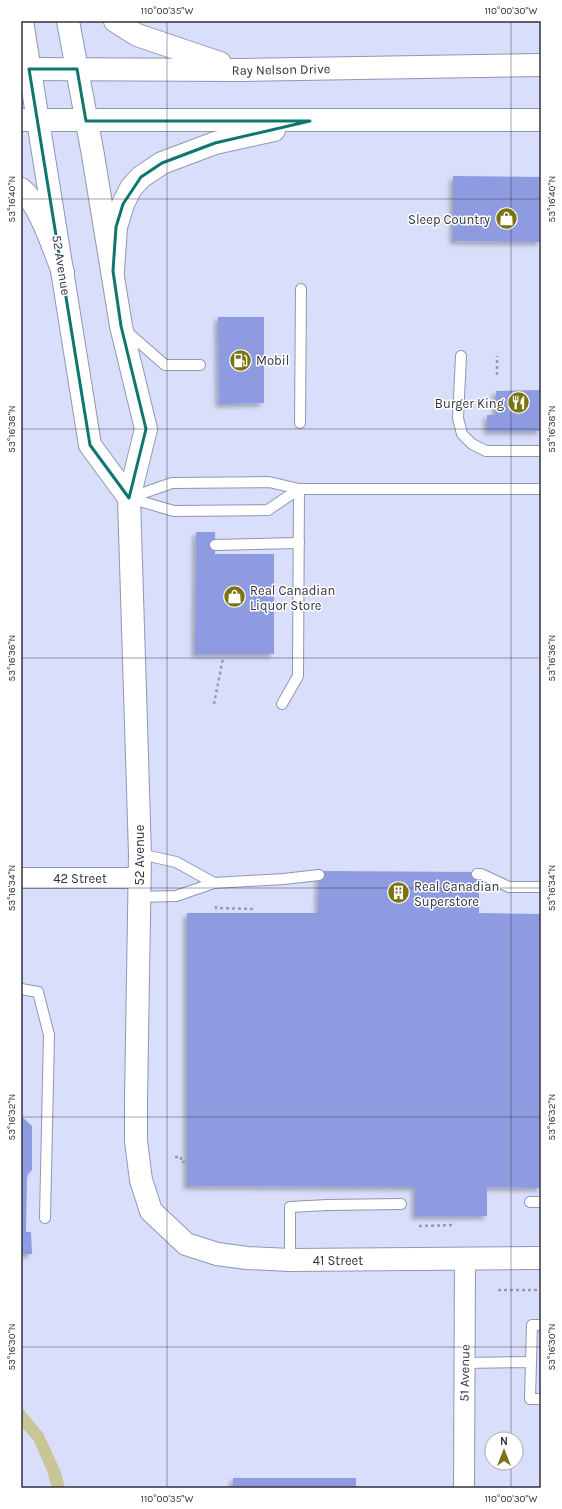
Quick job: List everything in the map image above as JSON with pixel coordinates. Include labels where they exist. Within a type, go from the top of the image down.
[{"type":"main road","name":"52 Avenue","points":[[22,21],[29,121],[63,272],[90,445],[129,498]]},
{"type":"main road","name":"52 Avenue","points":[[68,21],[92,148],[121,326],[146,429],[129,498],[140,854],[136,1141],[141,1180],[151,1211]]},
{"type":"main road","points":[[115,21],[137,35],[242,70]]},
{"type":"main road","name":"Ray Nelson Drive","points":[[25,69],[242,70],[541,65]]},
{"type":"main road","points":[[29,121],[541,120]]},
{"type":"main road","points":[[113,271],[116,227],[123,204],[131,188],[141,177],[162,163],[215,144],[310,121]]},
{"type":"main road","points":[[21,189],[25,192],[38,212],[63,272]]},
{"type":"main road","name":"41 Street","points":[[151,1211],[186,1244],[217,1254],[247,1258],[290,1260],[541,1258]]},
{"type":"street","name":"42 Street","points":[[21,878],[139,887]]},
{"type":"street","name":"51 Avenue","points":[[464,1488],[465,1259]]},
{"type":"lane","points":[[300,423],[301,289]]},
{"type":"lane","points":[[121,326],[165,365],[200,365]]},
{"type":"lane","points":[[461,356],[458,418],[462,434],[472,444],[486,451],[541,451]]},
{"type":"lane","points":[[129,498],[172,483],[269,482],[299,489],[541,489]]},
{"type":"lane","points":[[129,498],[174,511],[268,510],[299,489]]},
{"type":"lane","points":[[282,704],[298,676],[299,489]]},
{"type":"lane","points":[[215,545],[299,543]]},
{"type":"lane","points":[[140,854],[176,862],[214,883]]},
{"type":"lane","points":[[477,874],[482,874],[509,887],[541,887]]},
{"type":"lane","points":[[139,887],[176,896],[214,883],[284,879],[320,875]]},
{"type":"lane","points":[[21,990],[38,992],[49,1035],[45,1218]]},
{"type":"lane","points":[[530,1202],[541,1202]]},
{"type":"lane","points":[[290,1260],[290,1207],[401,1204]]},
{"type":"lane","points":[[541,1325],[532,1325],[530,1362],[530,1399],[541,1399]]},
{"type":"lane","points":[[464,1363],[530,1362]]},
{"type":"path","points":[[497,356],[497,374]]},
{"type":"path","points":[[214,704],[223,658]]},
{"type":"path","points":[[216,906],[216,908],[252,909],[252,913]]},
{"type":"path","points":[[175,1157],[181,1157],[181,1162],[187,1162]]},
{"type":"path","points":[[419,1226],[453,1226]]},
{"type":"path","points":[[498,1290],[541,1290]]},
{"type":"highlighted area","points":[[29,69],[77,69],[86,121],[310,121],[215,143],[162,163],[141,177],[123,204],[116,227],[113,271],[121,326],[146,429],[129,498],[90,445]]},
{"type":"shaded area","points":[[21,1407],[43,1433],[61,1472],[65,1488],[52,1488],[47,1471],[34,1441],[21,1426]]},
{"type":"building","points":[[453,176],[541,177],[541,242],[453,241]]},
{"type":"building","name":"Mobil","points":[[218,317],[264,317],[264,403],[219,404]]},
{"type":"building","name":"Burger King","points":[[541,390],[541,431],[487,431],[487,415],[496,415],[496,391]]},
{"type":"building","name":"Real Canadian Liquor Store","points":[[196,532],[215,532],[215,554],[274,554],[274,654],[195,654]]},
{"type":"building","name":"Real Canadian Superstore","points":[[319,871],[479,872],[479,913],[541,914],[541,1188],[487,1187],[487,1216],[415,1216],[415,1187],[187,1186],[187,913],[318,913]]},
{"type":"building","points":[[21,1116],[32,1126],[32,1170],[27,1175],[26,1232],[31,1232],[32,1254],[21,1254]]},
{"type":"building","points":[[233,1478],[356,1478],[356,1488],[233,1488]]},
{"type":"place","name":"Sleep Country","points":[[506,219]]},
{"type":"place","name":"Mobil","points":[[241,360]]},
{"type":"place","name":"Burger King","points":[[519,403]]},
{"type":"place","name":"Real Canadian Liquor Store","points":[[235,597]]},
{"type":"place","name":"Real Canadian Superstore","points":[[399,893]]}]
